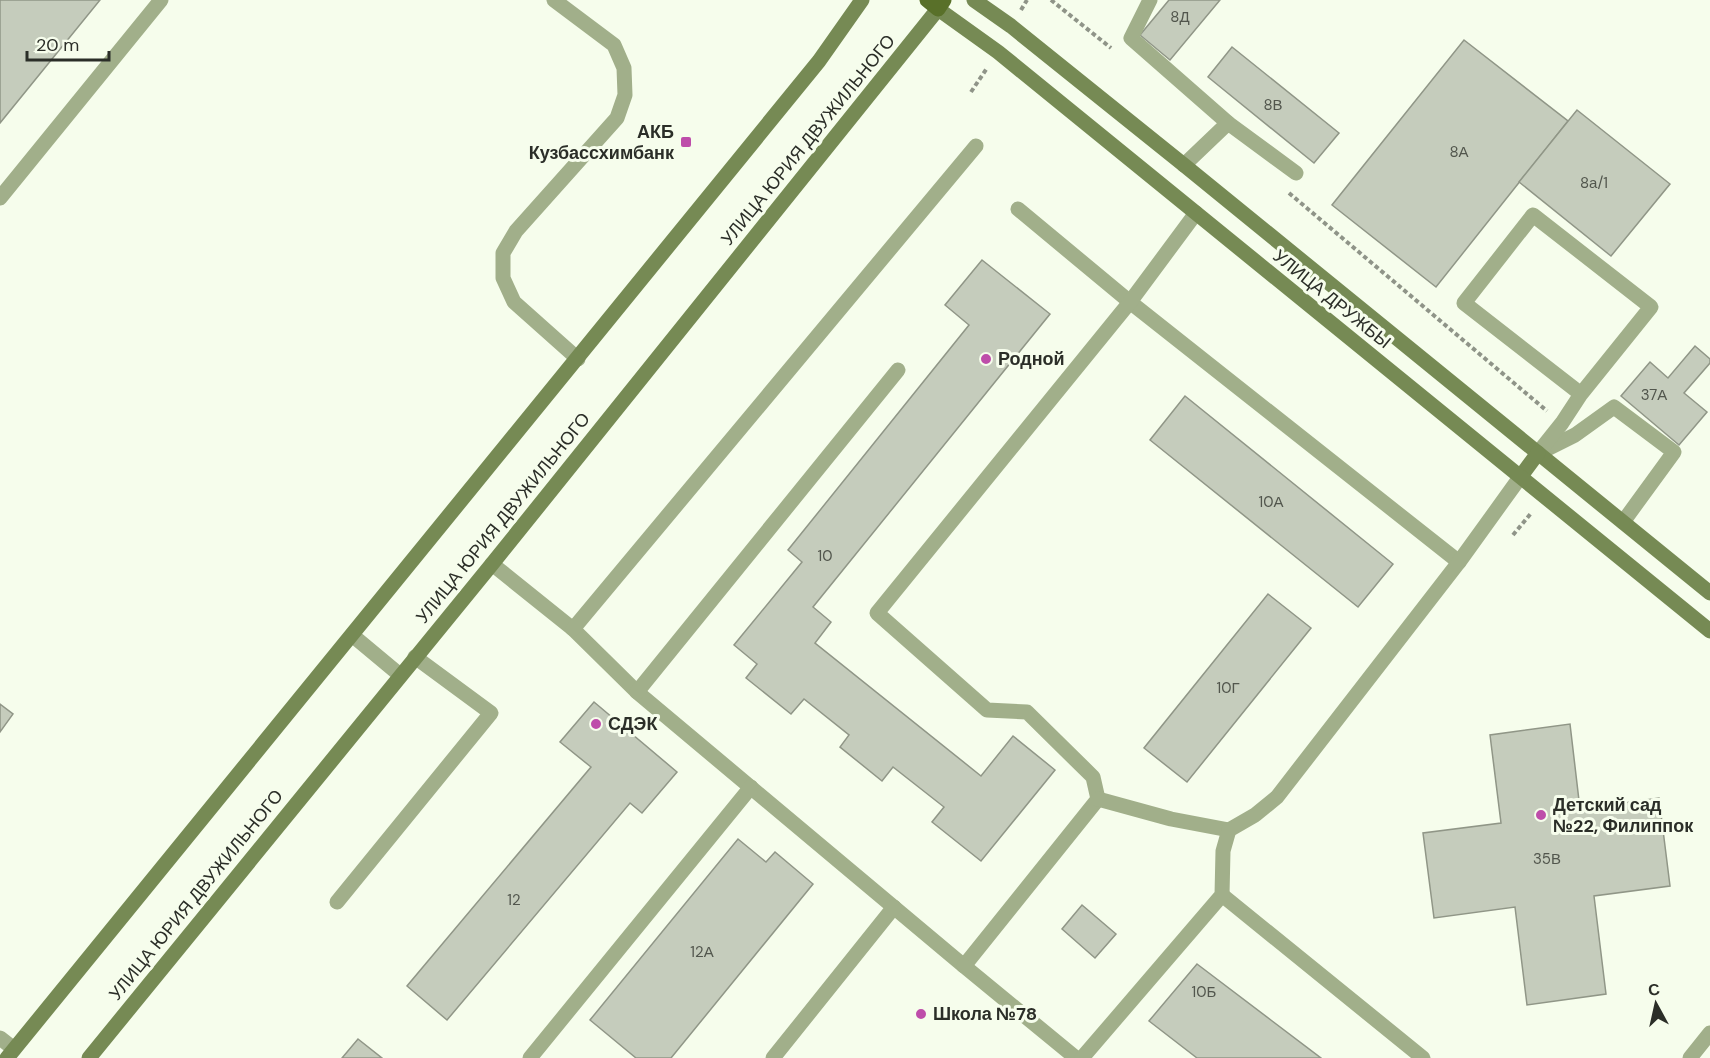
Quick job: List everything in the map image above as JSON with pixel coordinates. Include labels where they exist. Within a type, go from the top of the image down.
[{"type":"main road","points":[[10,1053],[578,359],[819,61],[862,0]]},
{"type":"main road","name":"УЛИЦА ДРУЖБЫ","points":[[974,0],[1011,26],[1184,165],[1710,593]]},
{"type":"main road","name":"УЛИЦА ДРУЖБЫ","points":[[936,3],[1710,631]]},
{"type":"main road","name":"УЛИЦА ЮРИЯ ДВУЖИЛЬНОГО","points":[[89,1058],[492,564],[936,3]]},
{"type":"main road","points":[[1521,477],[1538,453]]},
{"type":"lane","points":[[0,198],[161,0]]},
{"type":"lane","points":[[554,0],[614,45],[624,68],[625,95],[617,118],[516,231],[503,253],[504,278],[513,302],[578,359]]},
{"type":"lane","points":[[1150,0],[1131,38],[1228,123],[1296,173]]},
{"type":"lane","points":[[1184,165],[1228,123]]},
{"type":"lane","points":[[573,629],[976,146]]},
{"type":"lane","points":[[1018,209],[1130,302],[1459,562]]},
{"type":"lane","points":[[1098,799],[1093,777],[1027,712],[987,710],[877,613],[1130,302],[1196,213]]},
{"type":"lane","points":[[1538,453],[1581,394],[1652,308],[1533,215],[1464,303],[1581,394]]},
{"type":"lane","points":[[637,692],[898,370]]},
{"type":"lane","points":[[1538,453],[1575,435],[1614,407],[1674,452],[1623,522]]},
{"type":"lane","points":[[1098,799],[1172,819],[1228,830],[1255,815],[1277,798],[1459,562],[1521,477]]},
{"type":"lane","points":[[492,564],[573,629],[637,692],[1076,1058]]},
{"type":"lane","points":[[352,634],[400,675]]},
{"type":"lane","points":[[337,902],[490,713],[415,657]]},
{"type":"lane","points":[[530,1058],[751,787]]},
{"type":"lane","points":[[964,966],[1098,799]]},
{"type":"lane","points":[[1082,1058],[1222,895],[1223,851],[1228,830]]},
{"type":"lane","points":[[1222,895],[1423,1058]]},
{"type":"lane","points":[[773,1058],[894,907]]},
{"type":"lane","points":[[1690,1058],[1710,1033]]},
{"type":"lane","points":[[0,1038],[10,1053]]},
{"type":"path","points":[[1051,0],[1116,52]]},
{"type":"path","points":[[1281,187],[1562,423]]},
{"type":"path","points":[[1514,535],[1544,496]]},
{"type":"building","points":[[0,0],[100,0],[0,123]]},
{"type":"building","points":[[1169,0],[1220,0],[1170,60],[1140,35]]},
{"type":"building","points":[[1464,40],[1568,121],[1436,287],[1332,205]]},
{"type":"building","points":[[1232,47],[1339,133],[1314,163],[1208,77]]},
{"type":"building","points":[[1577,110],[1670,184],[1611,256],[1519,182]]},
{"type":"building","points":[[982,260],[1050,314],[813,607],[831,622],[815,643],[981,776],[1013,736],[1055,770],[981,861],[932,822],[944,807],[893,767],[882,781],[840,747],[849,735],[804,699],[791,714],[746,678],[757,664],[734,645],[802,562],[788,550],[969,325],[945,305]]},
{"type":"building","points":[[1695,346],[1710,359],[1710,363],[1684,393],[1707,412],[1679,445],[1621,396],[1650,362],[1668,378]]},
{"type":"building","points":[[1185,396],[1393,564],[1358,607],[1150,440]]},
{"type":"building","points":[[1268,594],[1311,628],[1187,782],[1144,748]]},
{"type":"building","points":[[594,702],[677,772],[642,813],[630,803],[447,1020],[407,986],[591,767],[560,742]]},
{"type":"building","points":[[0,704],[13,714],[0,732]]},
{"type":"building","points":[[1570,724],[1580,809],[1659,798],[1670,886],[1594,896],[1606,994],[1527,1005],[1515,907],[1434,918],[1423,833],[1501,823],[1490,735]]},
{"type":"building","points":[[738,839],[766,862],[775,852],[813,884],[671,1058],[636,1058],[590,1020]]},
{"type":"building","points":[[1082,905],[1116,934],[1095,958],[1062,929]]},
{"type":"building","points":[[1197,964],[1321,1058],[1197,1058],[1149,1021]]},
{"type":"building","points":[[358,1039],[382,1058],[342,1058]]},
{"type":"place","name":"АКБ Кузбассхимбанк","points":[[686,142]]},
{"type":"place","name":"Родной","points":[[986,359]]},
{"type":"place","name":"СДЭК","points":[[596,724]]},
{"type":"place","name":"Детский сад №22, Филиппок","points":[[1541,815]]},
{"type":"place","name":"Школа №78","points":[[921,1014]]}]
